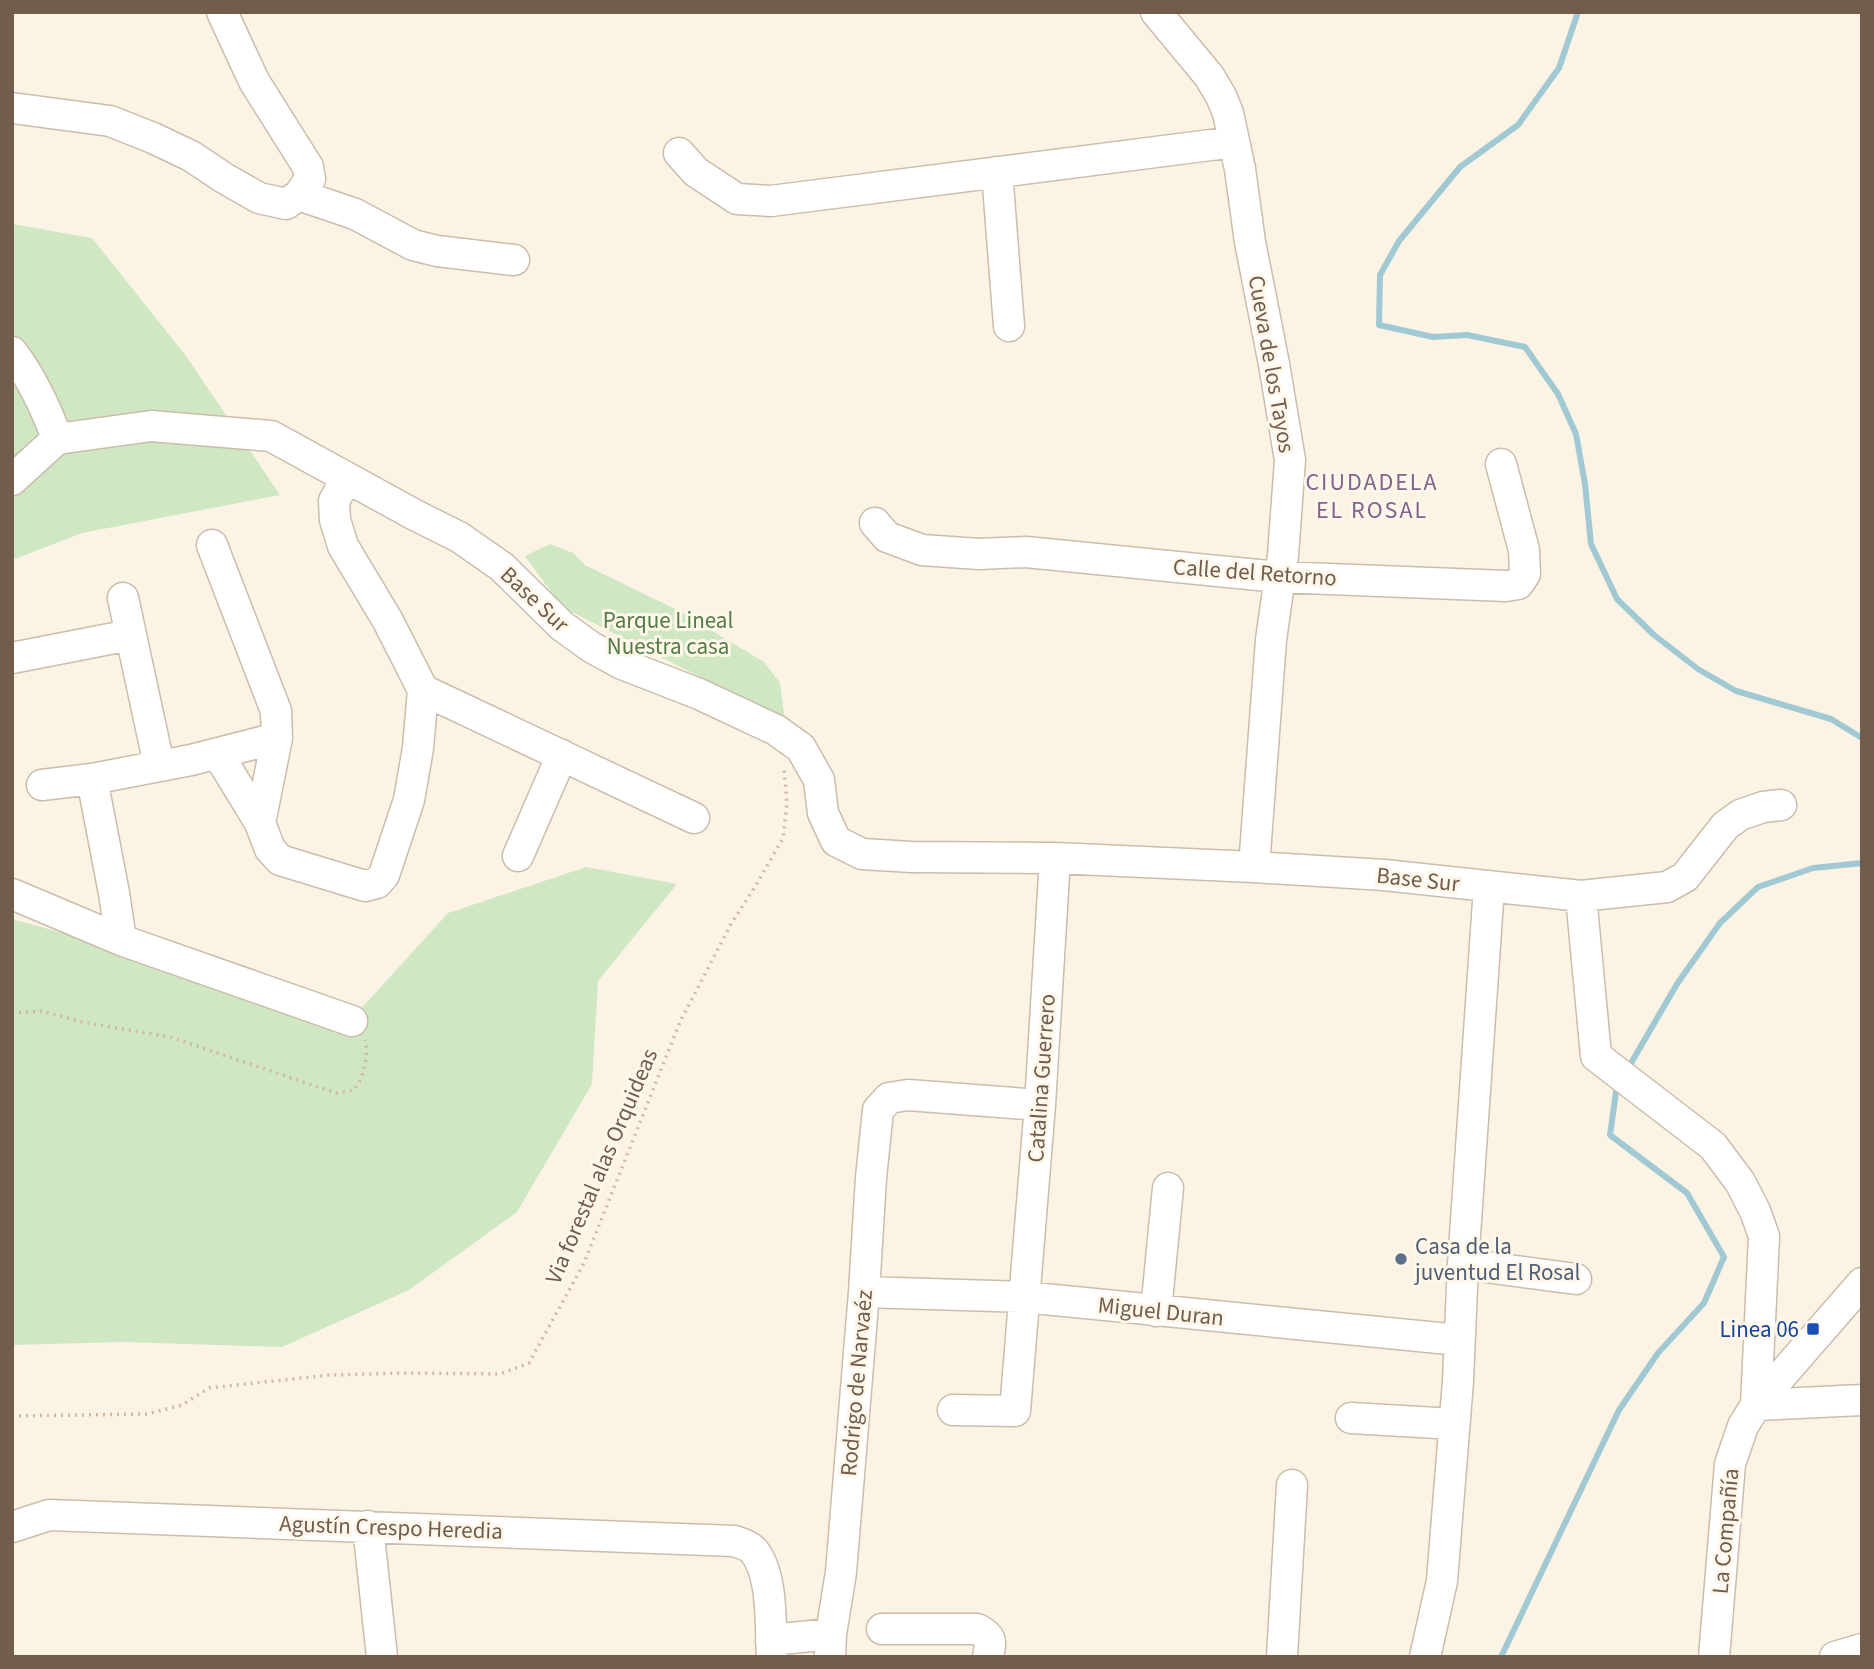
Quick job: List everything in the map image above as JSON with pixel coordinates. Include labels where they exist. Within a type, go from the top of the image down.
[{"type":"street","points":[[12,108],[110,121],[191,156],[259,198],[286,204],[299,195],[310,179],[308,167],[254,81],[222,12]]},
{"type":"street","name":"Cueva de los Tayos","points":[[1156,12],[1209,76],[1222,96],[1228,113],[1290,460],[1271,640],[1254,867]]},
{"type":"street","points":[[679,153],[696,172],[737,199],[771,201],[1234,142]]},
{"type":"street","points":[[997,172],[1009,326]]},
{"type":"street","points":[[299,195],[355,214],[413,245],[437,251],[514,260]]},
{"type":"street","points":[[12,352],[50,417],[57,439],[12,480]]},
{"type":"street","name":"Base Sur","points":[[57,439],[151,426],[271,436],[470,544],[502,567],[562,626],[591,647],[622,664],[699,694],[776,730],[802,748],[818,780],[823,813],[836,841],[862,854],[1055,858],[1254,867],[1384,875],[1581,896],[1667,887],[1685,877],[1725,826],[1740,815],[1763,807],[1781,805]]},
{"type":"street","name":"Calle del Retorno","points":[[875,523],[887,537],[922,550],[979,554],[1026,552],[1279,577],[1506,586],[1518,584],[1525,574],[1524,551],[1500,464]]},
{"type":"street","points":[[218,754],[260,823],[270,849],[280,860],[365,886],[377,883],[384,875],[409,800],[418,748],[423,690],[388,621],[343,546],[335,520],[334,502],[349,479]]},
{"type":"street","points":[[212,545],[275,711],[277,738],[260,823]]},
{"type":"street","points":[[123,598],[159,765]]},
{"type":"street","points":[[12,658],[130,635]]},
{"type":"street","points":[[423,690],[694,818]]},
{"type":"street","points":[[42,785],[92,779],[218,754],[277,738]]},
{"type":"street","points":[[518,856],[562,755]]},
{"type":"street","points":[[92,779],[121,940]]},
{"type":"street","name":"Catalina Guerrero","points":[[953,1410],[1015,1411],[1040,1105],[1055,858]]},
{"type":"street","points":[[1425,1657],[1442,1581],[1458,1381],[1458,1340],[1489,887]]},
{"type":"street","points":[[12,894],[121,940],[352,1021]]},
{"type":"street","points":[[1581,896],[1595,1056],[1713,1146],[1740,1182],[1764,1236],[1756,1405],[1862,1400]]},
{"type":"street","name":"Rodrigo de Narvaéz","points":[[831,1646],[841,1572],[878,1110],[888,1098],[908,1095],[1040,1105]]},
{"type":"street","points":[[1156,1311],[1168,1188]]},
{"type":"street","points":[[1463,1265],[1576,1279]]},
{"type":"street","name":"La Compañía","points":[[1714,1657],[1730,1464],[1743,1426],[1756,1405],[1860,1288]]},
{"type":"street","name":"Miguel Duran","points":[[863,1293],[1024,1297],[1458,1340]]},
{"type":"street","points":[[1351,1418],[1454,1424]]},
{"type":"street","points":[[1282,1657],[1292,1485]]},
{"type":"street","name":"Agustín Crespo Heredia","points":[[12,1527],[49,1515],[734,1541],[751,1548],[762,1563],[769,1594],[771,1648]]},
{"type":"street","points":[[369,1526],[382,1657]]},
{"type":"street","points":[[882,1629],[977,1629],[987,1634],[991,1642],[988,1657]]},
{"type":"street","points":[[771,1648],[831,1646]]},
{"type":"street","points":[[1835,1657],[1862,1649]]},
{"type":"path","name":"Via forestal alas Orquideas","points":[[12,1416],[147,1414],[182,1405],[209,1388],[330,1375],[500,1374],[529,1363],[584,1263],[680,1022],[732,924],[783,838],[787,803],[784,769]]},
{"type":"path","points":[[12,1013],[43,1011],[82,1022],[170,1037],[336,1093],[354,1090],[360,1082],[366,1059],[366,1045],[361,1030],[352,1021]]},
{"type":"green space","points":[[12,224],[92,238],[186,356],[280,495],[82,533],[12,560]]},
{"type":"green space","name":"Parque Lineal Nuestra casa","points":[[550,544],[573,553],[585,565],[679,611],[764,662],[780,683],[785,720],[562,607],[525,556]]},
{"type":"green space","points":[[586,867],[677,884],[598,981],[592,1084],[517,1212],[409,1290],[282,1347],[123,1342],[12,1345],[12,919],[158,959],[348,1023],[448,913]]},
{"type":"waterway","points":[[1578,12],[1559,68],[1518,125],[1460,167],[1399,241],[1380,275],[1379,325],[1433,337],[1467,335],[1525,347],[1558,394],[1576,434],[1585,484],[1591,544],[1617,599],[1654,635],[1698,669],[1736,691],[1831,719],[1862,738]]},
{"type":"waterway","points":[[1627,1070],[1677,984],[1720,923],[1758,887],[1813,868],[1862,863]]},
{"type":"waterway","points":[[1501,1657],[1619,1410],[1658,1353],[1704,1303],[1724,1257],[1687,1193],[1610,1135],[1617,1085]]},
{"type":"place","name":"Casa de la juventud El Rosal","points":[[1401,1259]]},
{"type":"place","name":"Linea 06","points":[[1813,1329]]},
{"type":"district","name":"CIUDADELA EL ROSAL","points":[[1372,496]]}]
